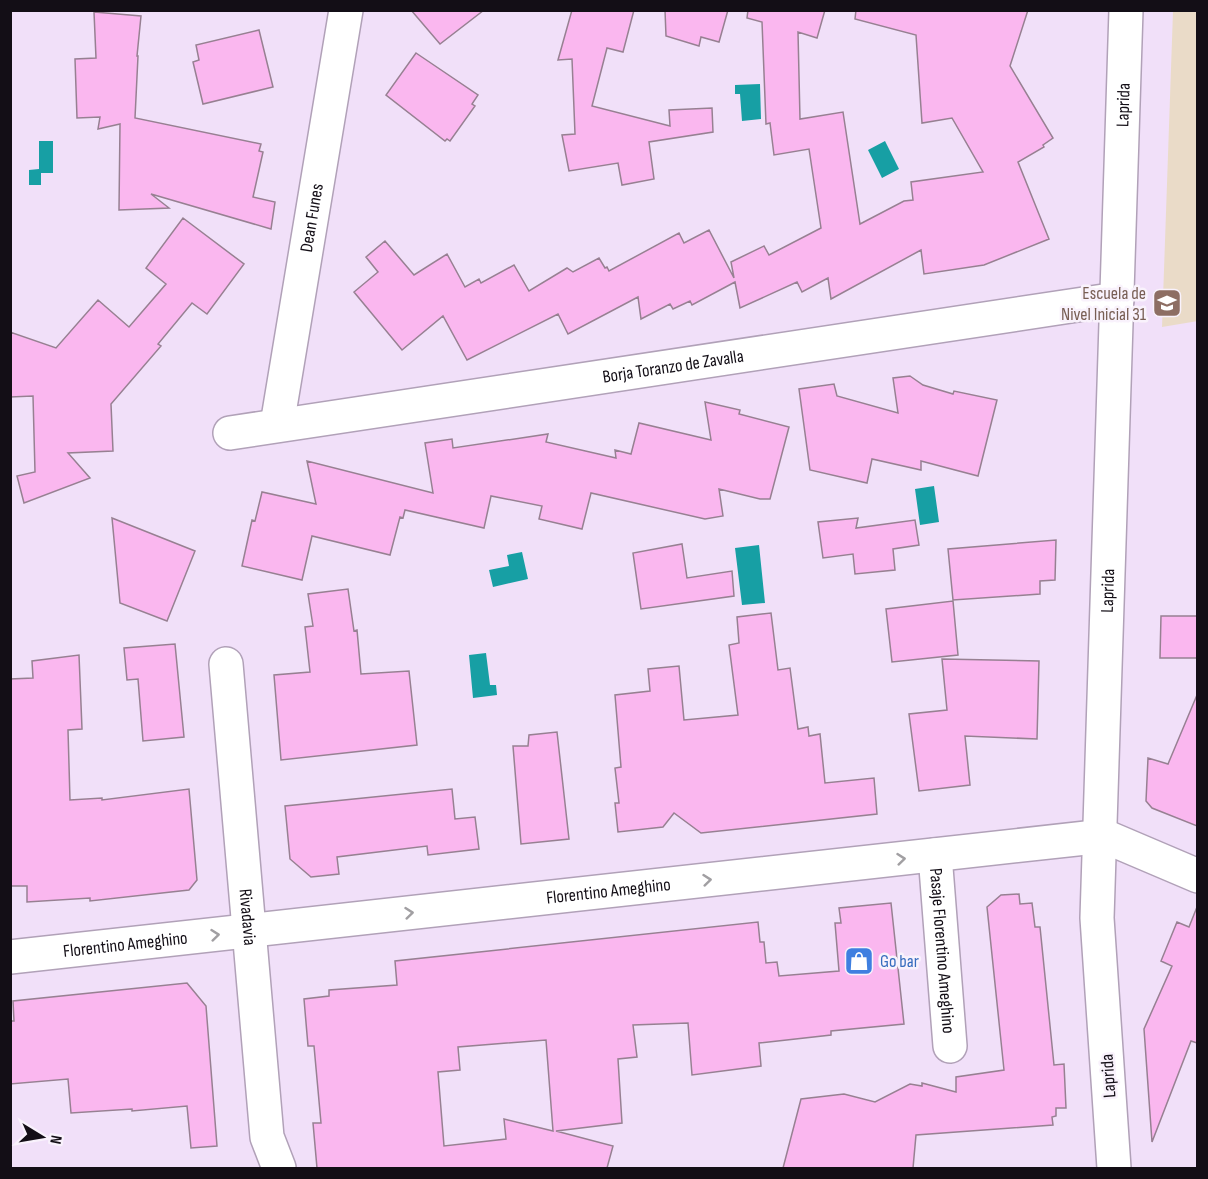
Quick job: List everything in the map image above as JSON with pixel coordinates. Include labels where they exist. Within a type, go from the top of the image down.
[{"type":"street","name":"Dean Funes","points":[[277,425],[346,10]]},
{"type":"street","name":"Laprida","points":[[1114,1168],[1097,918],[1127,11]]},
{"type":"street","name":"Borja Toranzo de Zavalla","points":[[230,433],[1117,299]]},
{"type":"street","name":"Rivadavia","points":[[226,664],[267,1137],[279,1168]]},
{"type":"street","name":"Florentino Ameghino","points":[[10,957],[1100,837],[1197,876]]},
{"type":"street","name":"Pasaje Florentino Ameghino","points":[[935,855],[950,1046]]},
{"type":"shaded area","points":[[1173,11],[1197,11],[1198,321],[1162,327]]},
{"type":"shaded area","points":[[760,84],[761,119],[742,121],[740,94],[735,94],[735,85]]},
{"type":"shaded area","points":[[39,141],[53,141],[53,173],[41,173],[41,185],[29,185],[29,170],[39,169]]},
{"type":"shaded area","points":[[885,141],[899,169],[882,178],[868,150]]},
{"type":"shaded area","points":[[934,486],[939,522],[920,525],[915,489]]},
{"type":"shaded area","points":[[759,545],[765,603],[742,605],[735,548]]},
{"type":"shaded area","points":[[522,552],[528,579],[493,587],[489,570],[509,566],[507,555]]},
{"type":"shaded area","points":[[486,653],[490,685],[496,685],[497,695],[473,698],[469,655]]},
{"type":"building","points":[[411,10],[484,10],[440,44]]},
{"type":"building","points":[[572,10],[634,10],[623,52],[607,48],[592,106],[670,126],[669,110],[712,108],[713,132],[649,142],[654,179],[622,185],[618,163],[569,171],[562,135],[575,134],[572,59],[558,60]]},
{"type":"building","points":[[665,10],[728,10],[719,42],[701,37],[699,46],[666,36]]},
{"type":"building","points":[[748,10],[825,10],[817,38],[798,32],[800,119],[843,112],[860,224],[904,201],[913,200],[911,182],[983,172],[952,118],[922,123],[916,35],[855,19],[856,10],[1028,10],[1010,66],[1053,138],[1043,145],[1044,147],[1018,162],[1049,239],[984,265],[924,274],[921,250],[831,299],[828,278],[802,292],[797,282],[740,308],[735,282],[692,305],[690,301],[673,309],[670,304],[641,319],[638,297],[568,334],[558,314],[467,360],[443,316],[402,350],[354,292],[378,272],[366,257],[385,241],[414,275],[447,254],[465,287],[479,279],[481,283],[514,265],[529,291],[567,268],[573,272],[599,258],[609,271],[679,233],[684,243],[709,230],[734,278],[731,262],[764,246],[769,255],[821,228],[809,149],[774,155],[770,123],[766,124],[762,22],[747,18]]},
{"type":"building","points":[[94,12],[141,16],[135,118],[261,144],[259,151],[263,152],[253,197],[275,202],[271,229],[151,194],[169,208],[119,210],[120,124],[98,129],[100,117],[77,118],[75,59],[96,58]]},
{"type":"building","points":[[259,30],[273,87],[203,104],[193,62],[199,60],[196,45]]},
{"type":"building","points":[[416,53],[478,95],[472,104],[475,106],[450,141],[447,139],[445,141],[386,95]]},
{"type":"building","points":[[183,218],[244,264],[207,314],[192,303],[158,344],[161,346],[111,404],[113,451],[68,453],[90,478],[24,503],[17,476],[35,472],[33,396],[10,397],[10,332],[56,348],[98,300],[129,327],[166,284],[146,268]]},
{"type":"building","points":[[910,376],[923,385],[953,394],[954,391],[997,400],[978,476],[921,461],[921,470],[872,459],[867,483],[810,470],[799,389],[834,384],[837,396],[898,413],[893,378]]},
{"type":"building","points":[[705,402],[740,410],[739,414],[789,427],[770,499],[760,499],[719,489],[723,516],[705,519],[591,493],[582,529],[539,519],[542,506],[491,496],[484,528],[405,510],[403,518],[400,517],[390,555],[312,536],[302,580],[242,566],[252,520],[255,521],[262,492],[316,504],[307,461],[433,493],[425,443],[452,439],[453,448],[548,434],[546,442],[616,458],[615,450],[631,454],[639,423],[711,440]]},
{"type":"building","points":[[112,518],[195,551],[167,621],[120,603]]},
{"type":"building","points":[[858,518],[856,528],[915,520],[919,545],[893,549],[895,570],[855,574],[853,554],[823,558],[818,522]]},
{"type":"building","points":[[1056,540],[1055,580],[1040,581],[1040,594],[953,600],[948,549]]},
{"type":"building","points":[[682,544],[687,578],[732,571],[734,596],[641,609],[633,553]]},
{"type":"building","points":[[348,589],[354,631],[357,630],[361,674],[409,671],[417,745],[281,760],[274,675],[310,672],[305,627],[313,626],[308,594]]},
{"type":"building","points":[[953,601],[958,655],[892,662],[886,609]]},
{"type":"building","points":[[771,613],[778,670],[790,668],[798,729],[808,727],[809,736],[820,734],[825,783],[874,778],[877,814],[701,833],[674,813],[663,827],[618,832],[615,803],[619,803],[615,768],[621,767],[615,695],[650,691],[648,669],[679,666],[684,720],[738,715],[729,645],[739,643],[737,617]]},
{"type":"building","points":[[1161,616],[1197,616],[1197,658],[1160,658]]},
{"type":"building","points":[[175,644],[184,737],[143,741],[138,679],[127,680],[124,648]]},
{"type":"building","points":[[79,655],[82,729],[68,730],[70,800],[102,798],[102,800],[189,789],[197,880],[189,890],[90,901],[90,898],[27,902],[27,886],[10,886],[10,679],[33,678],[32,661]]},
{"type":"building","points":[[942,659],[1039,661],[1037,739],[965,736],[970,785],[919,791],[909,714],[947,710]]},
{"type":"building","points":[[1197,695],[1197,826],[1152,808],[1146,801],[1148,758],[1168,764]]},
{"type":"building","points":[[557,732],[569,839],[521,844],[513,746],[528,746],[529,735]]},
{"type":"building","points":[[452,789],[455,819],[475,817],[479,849],[428,855],[427,846],[337,857],[339,874],[311,877],[290,859],[285,806]]},
{"type":"building","points":[[1019,894],[1020,904],[1032,903],[1035,927],[1040,927],[1054,1065],[1064,1064],[1066,1108],[1056,1108],[1056,1116],[1052,1117],[1053,1125],[916,1135],[913,1168],[783,1168],[801,1099],[844,1094],[875,1102],[910,1084],[922,1086],[922,1083],[956,1092],[956,1077],[1004,1070],[987,907],[1001,895]]},
{"type":"building","points":[[891,903],[904,1024],[831,1031],[831,1035],[759,1043],[761,1066],[692,1075],[688,1023],[633,1025],[637,1057],[618,1059],[622,1123],[556,1131],[613,1146],[607,1168],[317,1168],[313,1123],[321,1123],[314,1046],[308,1046],[304,999],[329,996],[329,990],[397,985],[395,961],[758,922],[760,942],[764,942],[766,963],[777,962],[779,976],[839,971],[835,923],[841,923],[839,908]],"holes":[[[546,1040],[553,1131],[504,1119],[506,1139],[444,1146],[438,1072],[460,1070],[458,1047]]]},
{"type":"building","points":[[1197,907],[1197,1043],[1191,1041],[1152,1142],[1144,1029],[1172,966],[1161,961],[1177,922],[1189,927]]},
{"type":"building","points":[[187,983],[206,1006],[217,1146],[191,1148],[187,1106],[71,1113],[68,1079],[10,1084],[10,1021],[14,1021],[13,1001]]},
{"type":"place","name":"Escuela de Nivel Inicial 31","points":[[1167,303]]},
{"type":"place","name":"Go bar","points":[[859,961]]}]
